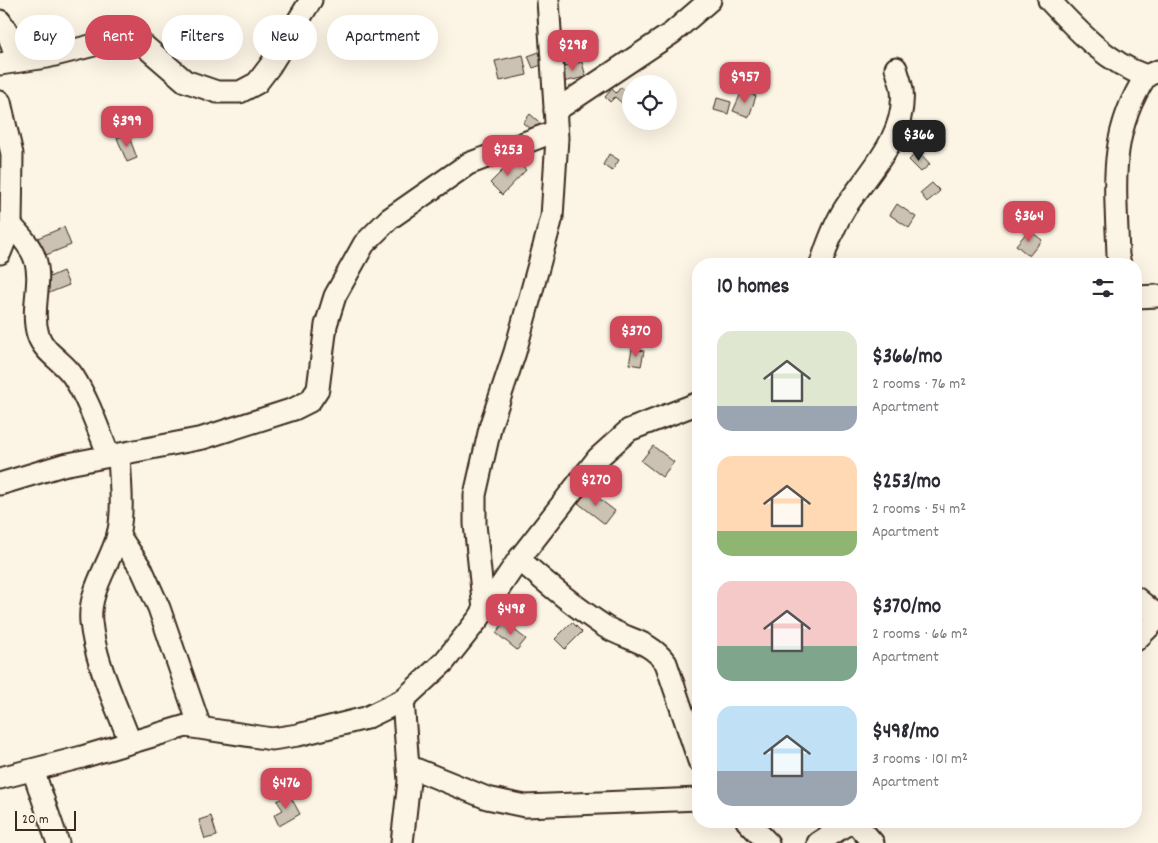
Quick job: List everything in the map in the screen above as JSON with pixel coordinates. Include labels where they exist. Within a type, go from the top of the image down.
[{"type":"street","points":[[0,21],[8,33],[9,62],[47,57],[110,41],[128,39],[141,43],[184,81],[217,92],[240,92],[257,83],[270,66],[311,0]]},
{"type":"street","points":[[484,610],[475,524],[475,495],[491,424],[515,352],[552,217],[556,121],[548,0]]},
{"type":"street","points":[[0,484],[63,465],[203,438],[294,409],[310,401],[318,389],[326,325],[335,296],[364,244],[389,219],[468,164],[556,121],[672,33],[710,0]]},
{"type":"street","points":[[1048,0],[1113,60],[1126,69],[1152,73],[1125,113],[1116,152],[1118,258]]},
{"type":"street","points":[[822,258],[845,209],[889,145],[899,118],[902,91],[896,68]]},
{"type":"street","points":[[0,102],[12,154],[11,225],[0,253]]},
{"type":"street","points":[[11,225],[28,245],[36,259],[38,274],[35,296],[35,321],[39,337],[52,357],[71,373],[88,402],[114,456],[121,494],[118,534],[94,592],[91,621],[99,658],[130,742]]},
{"type":"street","points":[[1142,297],[1158,296]]},
{"type":"street","points":[[0,778],[186,726],[272,739],[298,735],[366,718],[403,700],[444,662],[484,610],[519,559],[598,458],[629,430],[692,406]]},
{"type":"street","points":[[118,534],[142,570],[159,608],[200,727]]},
{"type":"street","points":[[519,559],[579,610],[615,632],[643,643],[657,651],[666,663],[692,740]]},
{"type":"street","points":[[1142,603],[1158,617],[1142,634]]},
{"type":"street","points":[[402,843],[409,781],[403,700]]},
{"type":"street","points":[[408,766],[487,798],[525,806],[692,799]]},
{"type":"street","points":[[33,770],[58,843]]},
{"type":"street","points":[[754,828],[768,843]]},
{"type":"street","points":[[818,843],[842,828]]},
{"type":"street","points":[[859,828],[873,843]]},
{"type":"building","points":[[542,51],[547,63],[533,68],[528,56]]},
{"type":"building","points":[[523,55],[527,75],[500,81],[495,61]]},
{"type":"building","points":[[582,62],[586,77],[563,82],[560,67]]},
{"type":"building","points":[[622,88],[622,103],[615,97],[610,102],[605,97],[612,89],[616,93]]},
{"type":"building","points":[[742,91],[756,96],[749,117],[733,111]]},
{"type":"building","points":[[717,98],[731,102],[728,114],[714,110]]},
{"type":"building","points":[[530,114],[545,127],[537,135],[523,123]]},
{"type":"building","points":[[128,134],[137,158],[127,162],[117,138]]},
{"type":"building","points":[[918,151],[930,164],[921,172],[909,160]]},
{"type":"building","points":[[609,154],[619,160],[612,171],[603,165]]},
{"type":"building","points":[[514,159],[526,170],[502,195],[490,183]]},
{"type":"building","points":[[932,183],[940,191],[927,202],[920,193]]},
{"type":"building","points":[[897,204],[916,217],[909,228],[890,215]]},
{"type":"building","points":[[64,227],[71,245],[41,257],[33,240]]},
{"type":"building","points":[[1029,230],[1042,240],[1029,256],[1016,245]]},
{"type":"building","points":[[63,271],[69,285],[44,295],[38,282]]},
{"type":"building","points":[[632,349],[644,351],[641,366],[629,364]]},
{"type":"building","points":[[653,446],[674,462],[662,477],[641,461]]},
{"type":"building","points":[[588,490],[615,511],[605,524],[578,503]]},
{"type":"building","points":[[504,622],[526,639],[517,650],[496,633]]},
{"type":"building","points":[[572,622],[582,632],[565,649],[555,639]]},
{"type":"building","points":[[289,794],[300,814],[279,826],[274,815],[283,810],[277,801]]},
{"type":"building","points":[[211,816],[217,836],[205,839],[199,820]]}]
